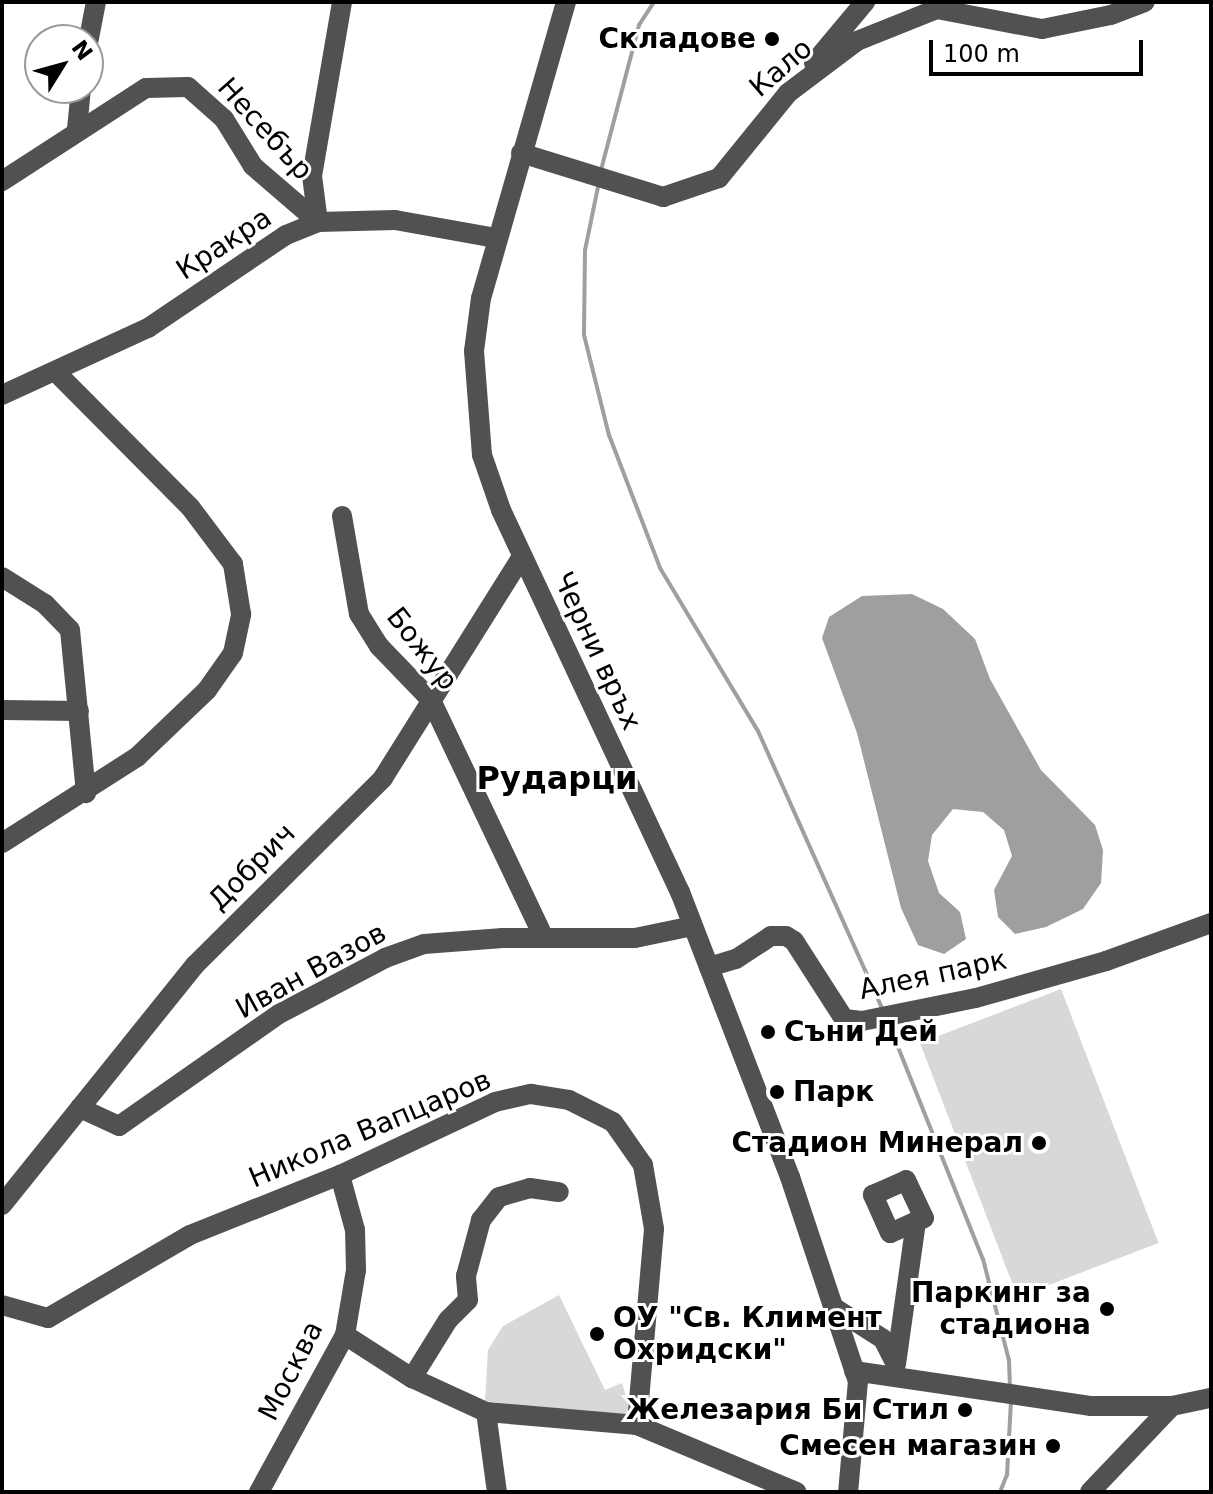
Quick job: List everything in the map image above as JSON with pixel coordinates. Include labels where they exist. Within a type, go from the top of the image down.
[{"type":"street","points":[[92,24],[96,2]]},
{"type":"street","points":[[318,222],[312,176],[342,2]]},
{"type":"street","name":"Черни връх","points":[[566,2],[496,238],[474,351],[474,400],[482,455],[522,556],[693,926],[790,1177],[854,1371],[854,1465],[848,1492]]},
{"type":"street","points":[[788,93],[865,2]]},
{"type":"street","points":[[954,13],[978,2]]},
{"type":"street","name":"Кало","points":[[521,153],[663,197],[719,178],[788,93],[857,41],[937,9],[1042,29],[1111,15],[1145,2]]},
{"type":"street","name":"Несебър","points":[[2,181],[77,129],[146,88],[188,87],[224,119],[253,166],[318,222]]},
{"type":"street","points":[[77,129],[79,104]]},
{"type":"street","name":"Кракра","points":[[2,395],[148,328],[286,235],[318,222],[395,220],[496,238]]},
{"type":"street","points":[[2,843],[86,793],[137,757],[207,690],[233,653],[241,614],[233,564],[190,507],[56,372]]},
{"type":"street","name":"Божур","points":[[342,516],[359,614],[379,646],[431,700],[544,938]]},
{"type":"street","name":"Добрич","points":[[2,1205],[195,965],[383,778],[522,556]]},
{"type":"street","points":[[2,577],[45,604],[70,630],[86,793]]},
{"type":"street","points":[[2,710],[79,711]]},
{"type":"street","name":"Алея парк","points":[[709,967],[736,959],[771,936],[786,936],[794,941],[844,1019],[886,1016],[1077,969],[1211,923]]},
{"type":"street","name":"Иван Вазов","points":[[80,1108],[119,1126],[279,1014],[385,958],[424,944],[544,938],[635,938],[693,926]]},
{"type":"street","name":"Никола Вапцаров","points":[[2,1305],[48,1318],[190,1235],[340,1175],[495,1102],[531,1094],[569,1100],[613,1122],[643,1165],[654,1229],[637,1425]]},
{"type":"street","name":"Москва","points":[[259,1492],[345,1335],[356,1270],[355,1230],[340,1175]]},
{"type":"street","points":[[412,1378],[448,1320],[468,1300],[466,1276],[481,1220],[499,1197],[530,1188],[559,1192]]},
{"type":"street","points":[[833,1307],[883,1339],[896,1364],[916,1221]]},
{"type":"street","points":[[345,1335],[412,1378],[486,1412],[637,1425],[796,1492]]},
{"type":"street","points":[[854,1371],[1091,1406],[1172,1406],[1211,1398]]},
{"type":"street","points":[[1090,1492],[1172,1406]]},
{"type":"street","points":[[486,1412],[497,1492]]},
{"type":"shaded area","points":[[912,594],[943,609],[975,639],[990,679],[1041,770],[1095,825],[1103,850],[1101,883],[1083,909],[1046,927],[1015,934],[998,917],[994,890],[1012,856],[1004,830],[983,812],[953,809],[932,835],[928,861],[939,893],[960,912],[966,939],[944,954],[918,945],[901,908],[857,733],[822,638],[829,617],[862,596]]},
{"type":"shaded area","name":"Стадион Минерал","points":[[1061,989],[1158,1243],[1018,1297],[920,1043]]},
{"type":"shaded area","points":[[559,1295],[605,1390],[622,1383],[630,1410],[624,1420],[485,1401],[488,1350],[503,1326]]},
{"type":"waterway","points":[[601,170],[639,25],[654,2]]},
{"type":"waterway","points":[[599,182],[585,250],[584,335],[609,435],[660,568],[758,731],[883,1010]]},
{"type":"waterway","points":[[888,1022],[983,1259],[1009,1360],[1010,1387]]},
{"type":"waterway","points":[[1000,1492],[1007,1475],[1011,1400]]},
{"type":"place","name":"Складове","points":[[772,39]]},
{"type":"place","name":"Съни Дей","points":[[768,1032]]},
{"type":"place","name":"Парк","points":[[777,1092]]},
{"type":"place","name":"Стадион Минерал","points":[[1039,1143]]},
{"type":"place","name":"Паркинг за стадиона","points":[[1107,1309]]},
{"type":"place","name":"ОУ \"Св. Климент Охридски\"","points":[[597,1334]]},
{"type":"place","name":"Железария Би Стил","points":[[965,1410]]},
{"type":"place","name":"Смесен магазин","points":[[1053,1446]]},
{"type":"district","name":"Рударци","points":[[557,778]]}]
